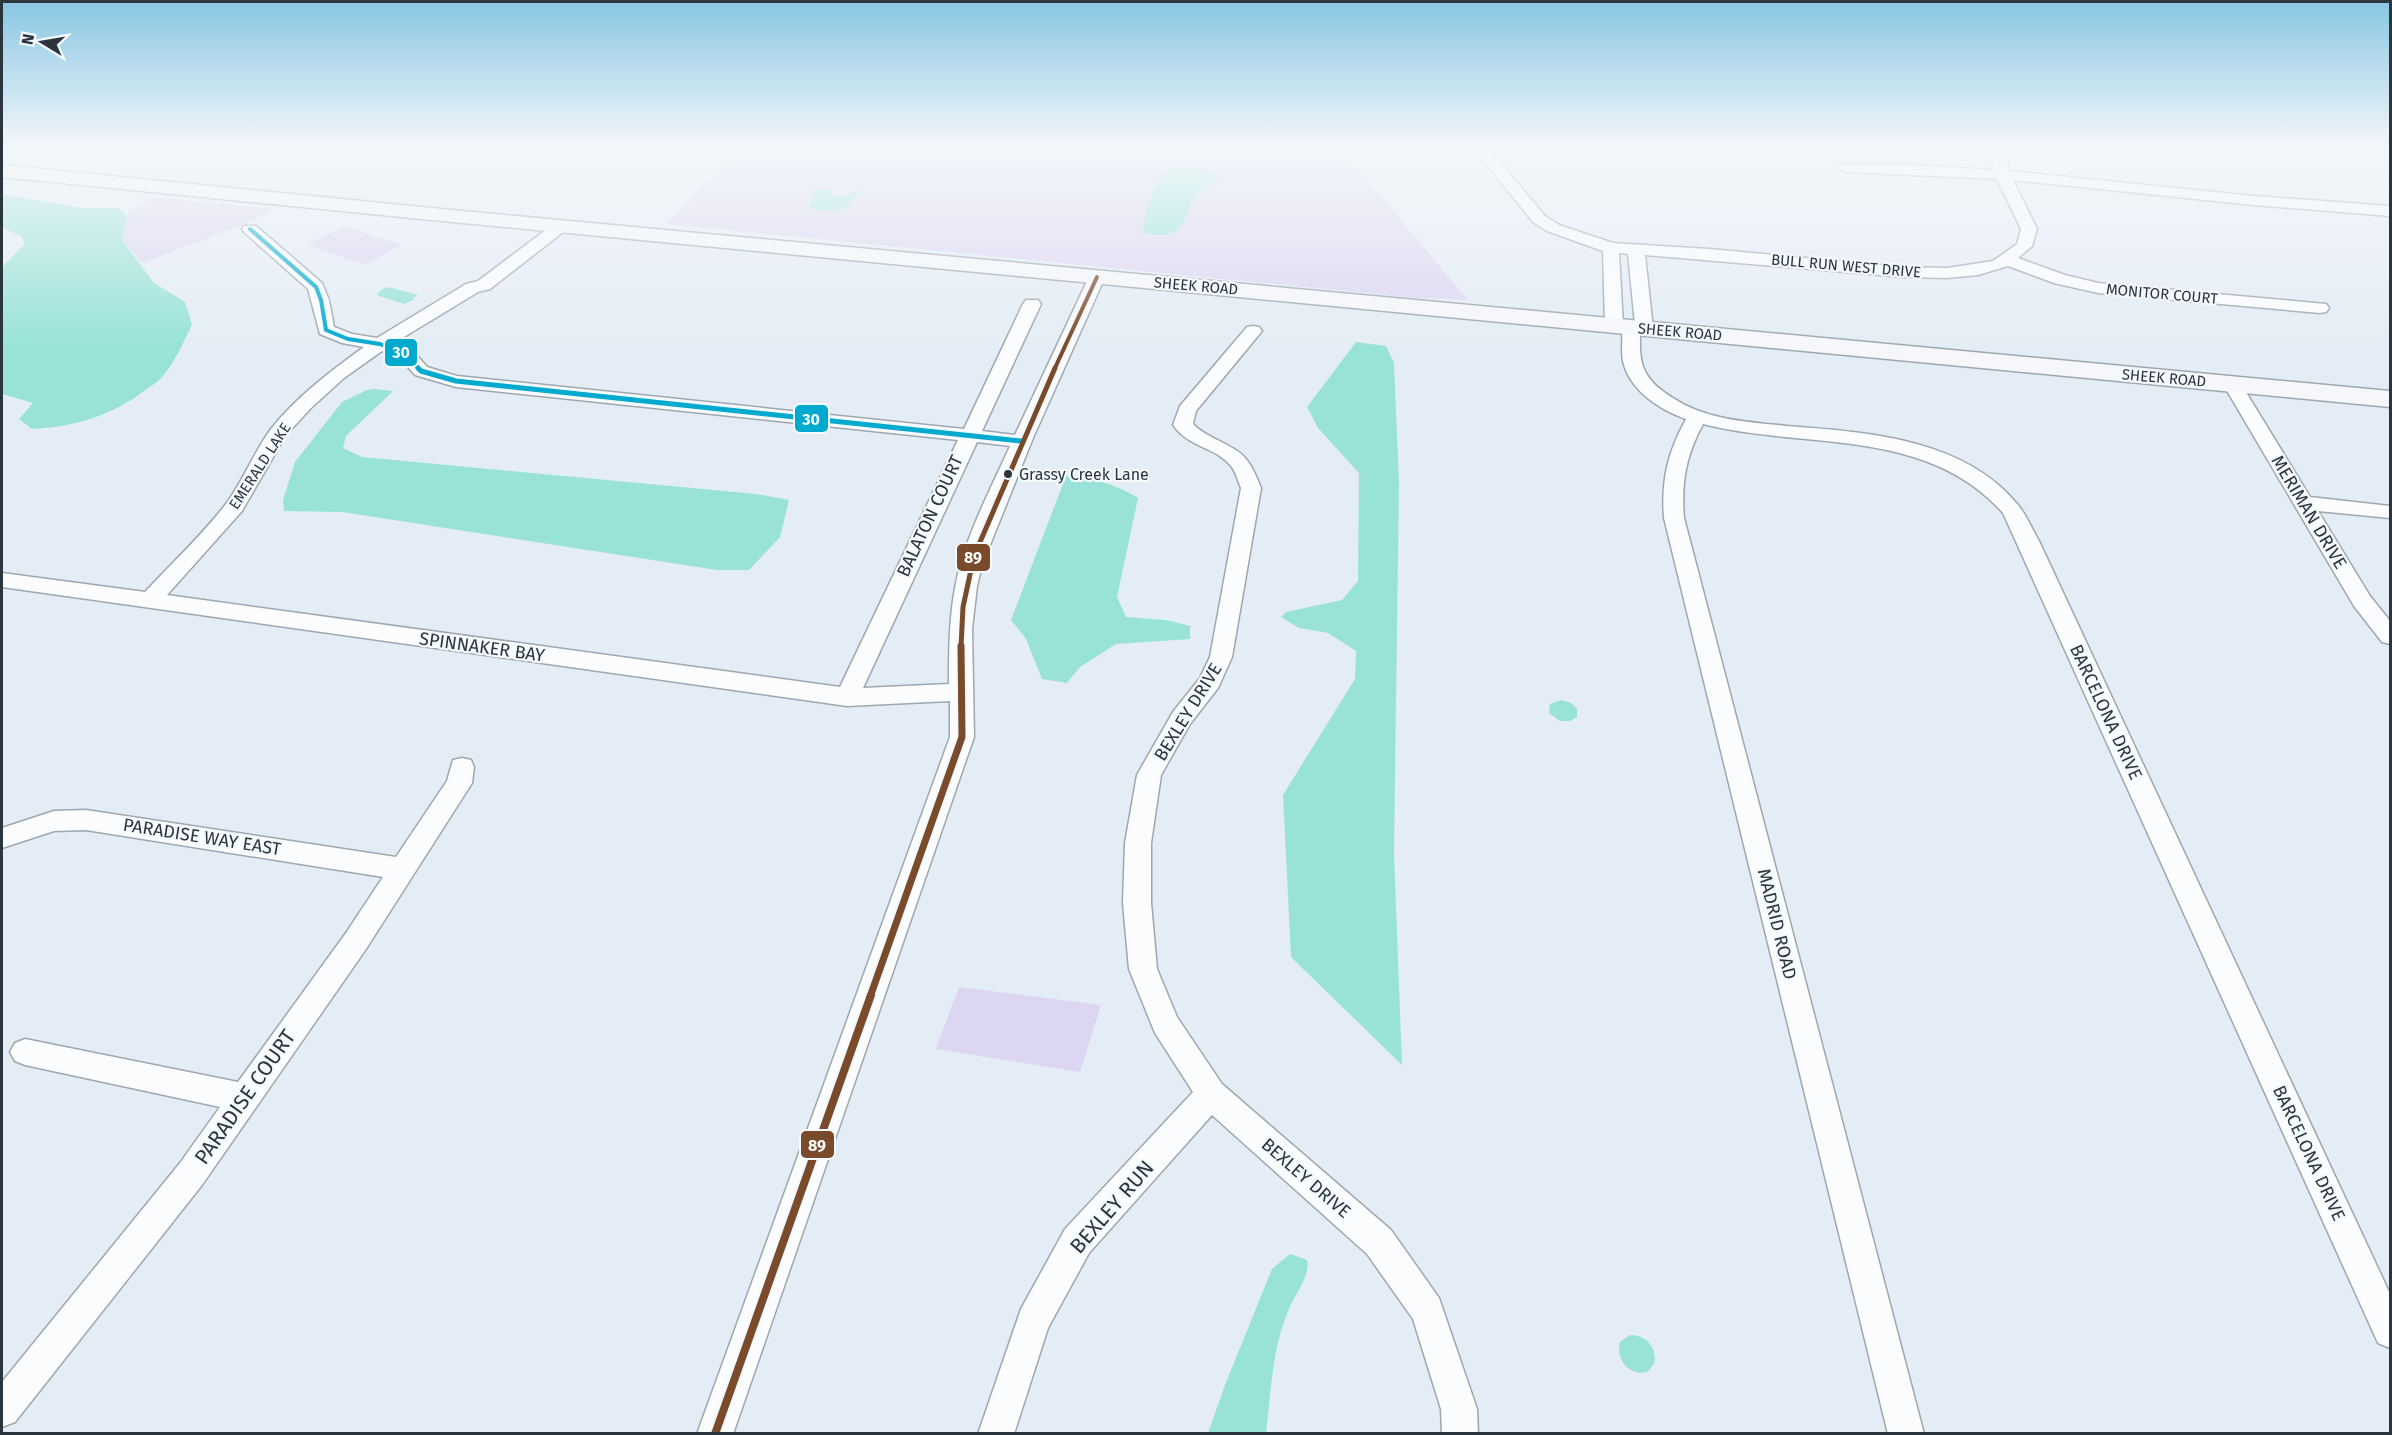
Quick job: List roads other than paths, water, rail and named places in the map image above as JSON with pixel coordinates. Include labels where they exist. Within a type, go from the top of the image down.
[{"type":"street","name":"SHEEK ROAD","points":[[450,215],[2391,399]]},
{"type":"street","name":"BULL RUN WEST DRIVE","points":[[1535,215],[1553,228],[1611,248],[1709,254],[1904,272],[1947,273],[1978,270],[2007,260]]},
{"type":"street","points":[[2007,260],[2024,246],[2029,229],[2022,215]]},
{"type":"street","name":"EMERALD LAKE","points":[[151,600],[235,506],[256,467],[279,432],[304,404],[338,374],[380,344],[506,270],[552,225]]},
{"type":"street","points":[[250,229],[316,287],[321,300],[326,330],[348,339],[380,344],[407,355],[422,371],[456,381],[1021,441]]},
{"type":"street","points":[[1611,248],[1630,327]]},
{"type":"street","points":[[1630,327],[1636,249]]},
{"type":"street","name":"MONITOR COURT","points":[[2007,260],[2060,279],[2098,288],[2320,308]]},
{"type":"street","points":[[715,1434],[962,737],[963,692],[960,643],[962,609],[970,565],[1021,441],[1097,277]]},
{"type":"street","name":"BALATON COURT","points":[[847,697],[968,435],[1032,304]]},
{"type":"street","name":"BARCELONA DRIVE","points":[[1630,327],[1633,364],[1640,378],[1668,403],[1697,417],[1767,428],[1851,437],[1920,452],[1971,475],[2009,507],[2028,541],[2388,1321]]},
{"type":"street","name":"BEXLEY DRIVE","points":[[1253,331],[1187,410],[1183,425],[1193,437],[1231,453],[1244,467],[1251,488],[1221,657],[1210,682],[1181,718],[1149,775],[1138,843],[1137,903],[1143,969],[1165,1024],[1211,1094],[1379,1242],[1427,1310],[1459,1409],[1460,1434]]},
{"type":"street","name":"MERIMAN DRIVE","points":[[2232,384],[2362,601],[2391,636]]},
{"type":"street","name":"MADRID ROAD","points":[[1697,417],[1680,446],[1673,470],[1671,493],[1674,518],[1906,1434]]},
{"type":"street","points":[[2304,504],[2391,512]]},
{"type":"street","name":"SPINNAKER BAY","points":[[2,580],[847,697],[963,692]]},
{"type":"street","name":"PARADISE COURT","points":[[3,1402],[191,1174],[404,869],[459,783],[462,767]]},
{"type":"street","name":"PARADISE WAY EAST","points":[[2,838],[54,821],[86,820],[404,869]]},
{"type":"street","points":[[25,1052],[245,1098]]},
{"type":"street","name":"BEXLEY RUN","points":[[996,1434],[1033,1321],[1077,1241],[1211,1094]]},
{"type":"place","name":"Grassy Creek Lane","points":[[1008,474]]}]
